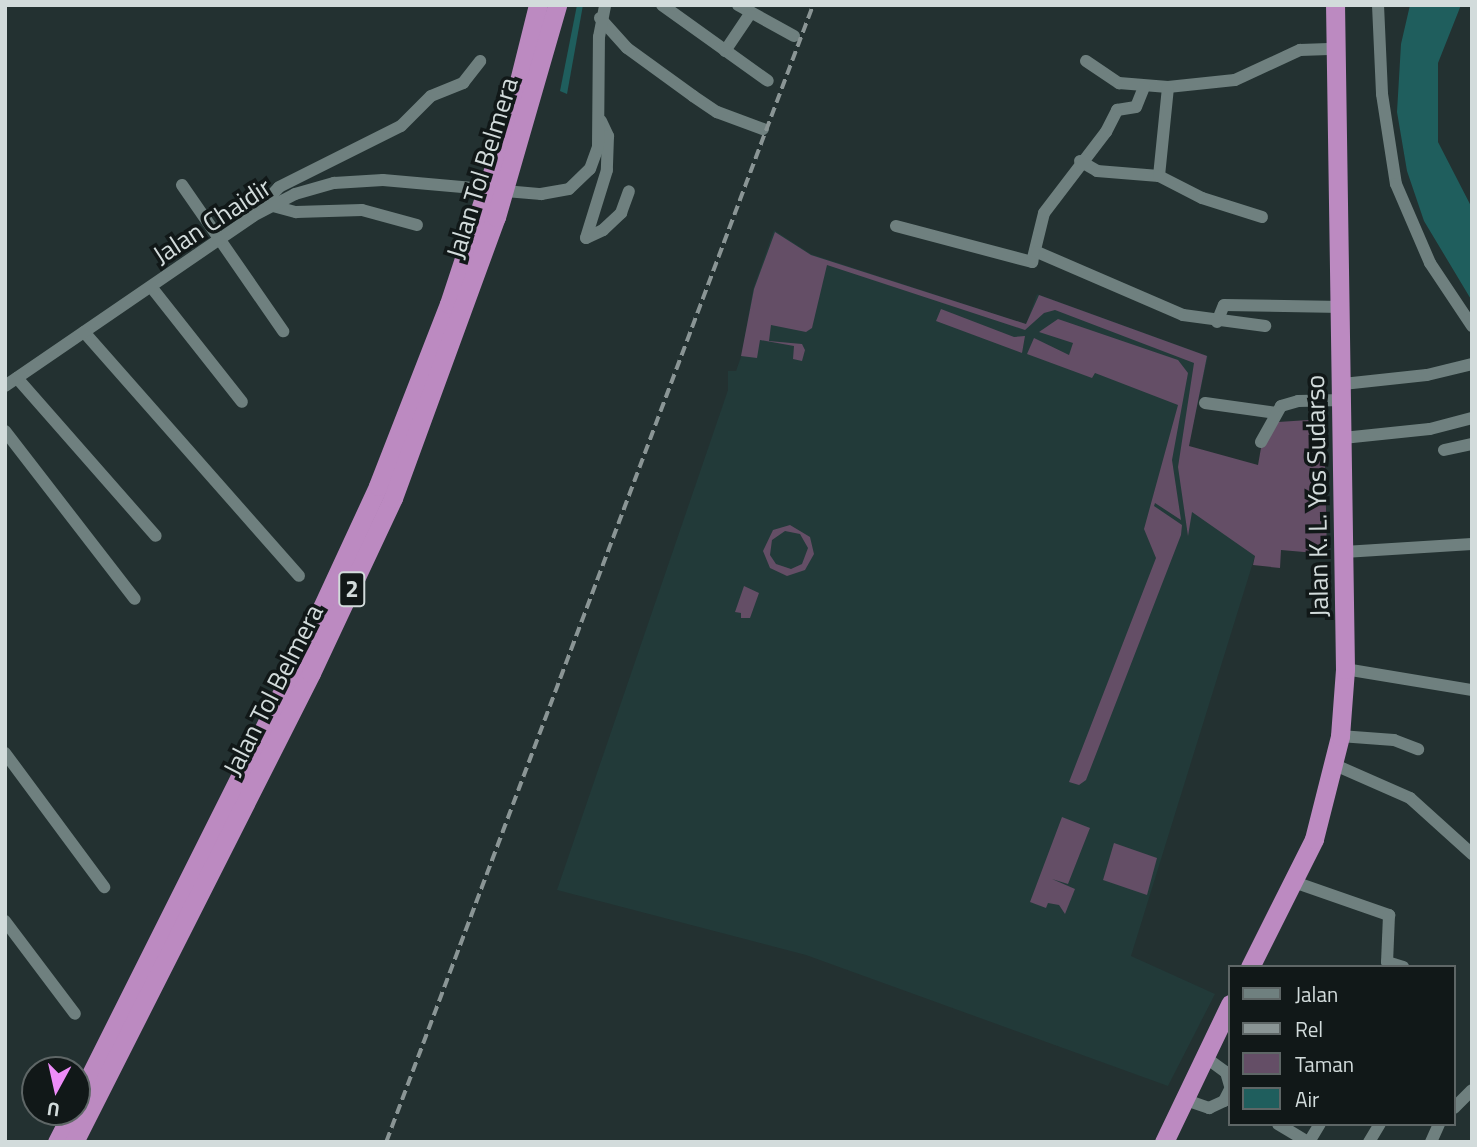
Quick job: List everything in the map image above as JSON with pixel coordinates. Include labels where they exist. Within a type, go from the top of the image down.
[{"type":"highway","name":"Jalan Tol Belmera","points":[[91,1074],[306,644],[378,486],[449,304],[509,121],[538,5]]},
{"type":"highway","name":"Jalan Tol Belmera","points":[[74,1142],[311,673],[393,498],[496,217],[557,5]]},
{"type":"highway","name":"Jalan K. L. Yos Sudarso","points":[[1251,965],[1319,825],[1340,736],[1345,668],[1342,307],[1335,5]]},
{"type":"highway","points":[[1164,1142],[1228,1008]]},
{"type":"highway","points":[[57,1142],[65,1126]]},
{"type":"street","points":[[662,5],[768,81]]},
{"type":"street","points":[[738,5],[794,36]]},
{"type":"street","points":[[1379,9],[1382,94],[1396,184],[1430,263],[1472,326]]},
{"type":"street","points":[[603,11],[627,48],[717,112],[763,129]]},
{"type":"street","name":"Jalan Chaidir","points":[[5,386],[152,288],[253,216],[334,183],[383,180],[541,194],[569,189],[590,169],[598,146],[603,11]]},
{"type":"street","points":[[725,51],[750,13]]},
{"type":"street","points":[[1086,61],[1108,79],[1144,88],[1168,87],[1235,80],[1300,50],[1336,49]]},
{"type":"street","points":[[253,216],[279,187],[401,126],[431,96],[463,83],[480,61]]},
{"type":"street","points":[[1159,176],[1168,87]]},
{"type":"street","points":[[896,226],[1029,262],[1037,252],[1044,213],[1066,188],[1080,161],[1106,132],[1119,107],[1136,107],[1144,88]]},
{"type":"street","points":[[599,118],[608,136],[607,170],[586,238],[603,230],[621,213],[629,191]]},
{"type":"street","points":[[1080,161],[1097,171],[1159,176],[1202,198],[1262,217]]},
{"type":"street","points":[[181,185],[283,331]]},
{"type":"street","points":[[273,206],[296,212],[362,210],[417,225]]},
{"type":"street","points":[[1037,252],[1175,312],[1217,321],[1265,326]]},
{"type":"street","points":[[152,288],[242,402]]},
{"type":"street","points":[[1217,321],[1224,305],[1342,307]]},
{"type":"street","points":[[84,332],[299,576]]},
{"type":"street","points":[[1261,442],[1276,413],[1298,401],[1472,364]]},
{"type":"street","points":[[17,378],[156,536]]},
{"type":"street","points":[[1205,403],[1276,413]]},
{"type":"street","points":[[1343,438],[1472,418]]},
{"type":"street","points":[[1444,450],[1469,445],[1458,422]]},
{"type":"street","points":[[5,431],[135,599]]},
{"type":"street","points":[[1344,551],[1472,544]]},
{"type":"street","points":[[1345,668],[1472,690]]},
{"type":"street","points":[[1340,736],[1394,740],[1418,749]]},
{"type":"street","points":[[5,753],[104,887]]},
{"type":"street","points":[[1335,765],[1410,797],[1469,845]]},
{"type":"street","points":[[1294,881],[1389,915],[1387,962],[1397,965]]},
{"type":"street","points":[[5,921],[75,1014]]},
{"type":"street","points":[[1205,1057],[1226,1072],[1228,1082]]},
{"type":"street","points":[[1456,1106],[1472,1090]]},
{"type":"street","points":[[1183,1099],[1209,1108],[1228,1094]]},
{"type":"street","points":[[1281,1126],[1308,1142],[1319,1126]]},
{"type":"street","points":[[1369,1142],[1379,1126]]},
{"type":"street","points":[[1431,1142],[1438,1126]]},
{"type":"shaded area","points":[[774,230],[811,254],[1026,324],[1037,294],[1208,356],[1185,463],[1255,556],[1131,956],[1215,994],[1168,1086],[806,955],[557,890],[728,390],[728,371],[736,371],[741,357],[753,289]]},
{"type":"green space","points":[[775,232],[811,255],[1026,324],[1039,295],[1207,356],[1189,446],[1258,465],[1261,448],[1278,422],[1324,419],[1327,554],[1281,550],[1280,568],[1253,565],[1255,556],[1192,512],[1188,536],[1178,467],[1194,363],[1055,310],[1044,313],[1025,330],[827,265],[812,328],[806,332],[771,325],[769,341],[802,344],[805,350],[802,361],[793,359],[794,346],[760,340],[757,358],[741,356],[754,289]]},
{"type":"green space","points":[[941,309],[1014,337],[1025,336],[1022,353],[936,321]]},
{"type":"green space","points":[[1058,319],[1178,360],[1188,373],[1172,460],[1181,520],[1155,503],[1154,506],[1182,525],[1181,535],[1086,780],[1079,785],[1069,782],[1156,558],[1144,529],[1178,405],[1095,373],[1092,378],[1027,354],[1034,338],[1069,355],[1073,343],[1039,332]]},
{"type":"green space","points":[[790,525],[810,537],[814,554],[805,570],[787,576],[770,568],[763,551],[773,530]],"holes":[[[785,531],[800,534],[808,548],[802,564],[791,569],[776,564],[770,555],[772,540]]]},
{"type":"green space","points":[[744,586],[759,593],[750,618],[741,618],[741,613],[735,612]]},
{"type":"green space","points":[[1062,817],[1090,828],[1068,884],[1052,879],[1075,889],[1065,914],[1059,905],[1048,903],[1046,908],[1030,902]]},
{"type":"green space","points":[[1114,843],[1157,858],[1147,895],[1103,880]]},
{"type":"water","points":[[577,5],[583,5],[567,94],[560,91]]},
{"type":"water","points":[[1410,5],[1461,5],[1438,63],[1438,142],[1472,208],[1472,301],[1424,221],[1407,171],[1397,112],[1401,44]]},
{"type":"railway","points":[[386,1142],[813,5]]}]
